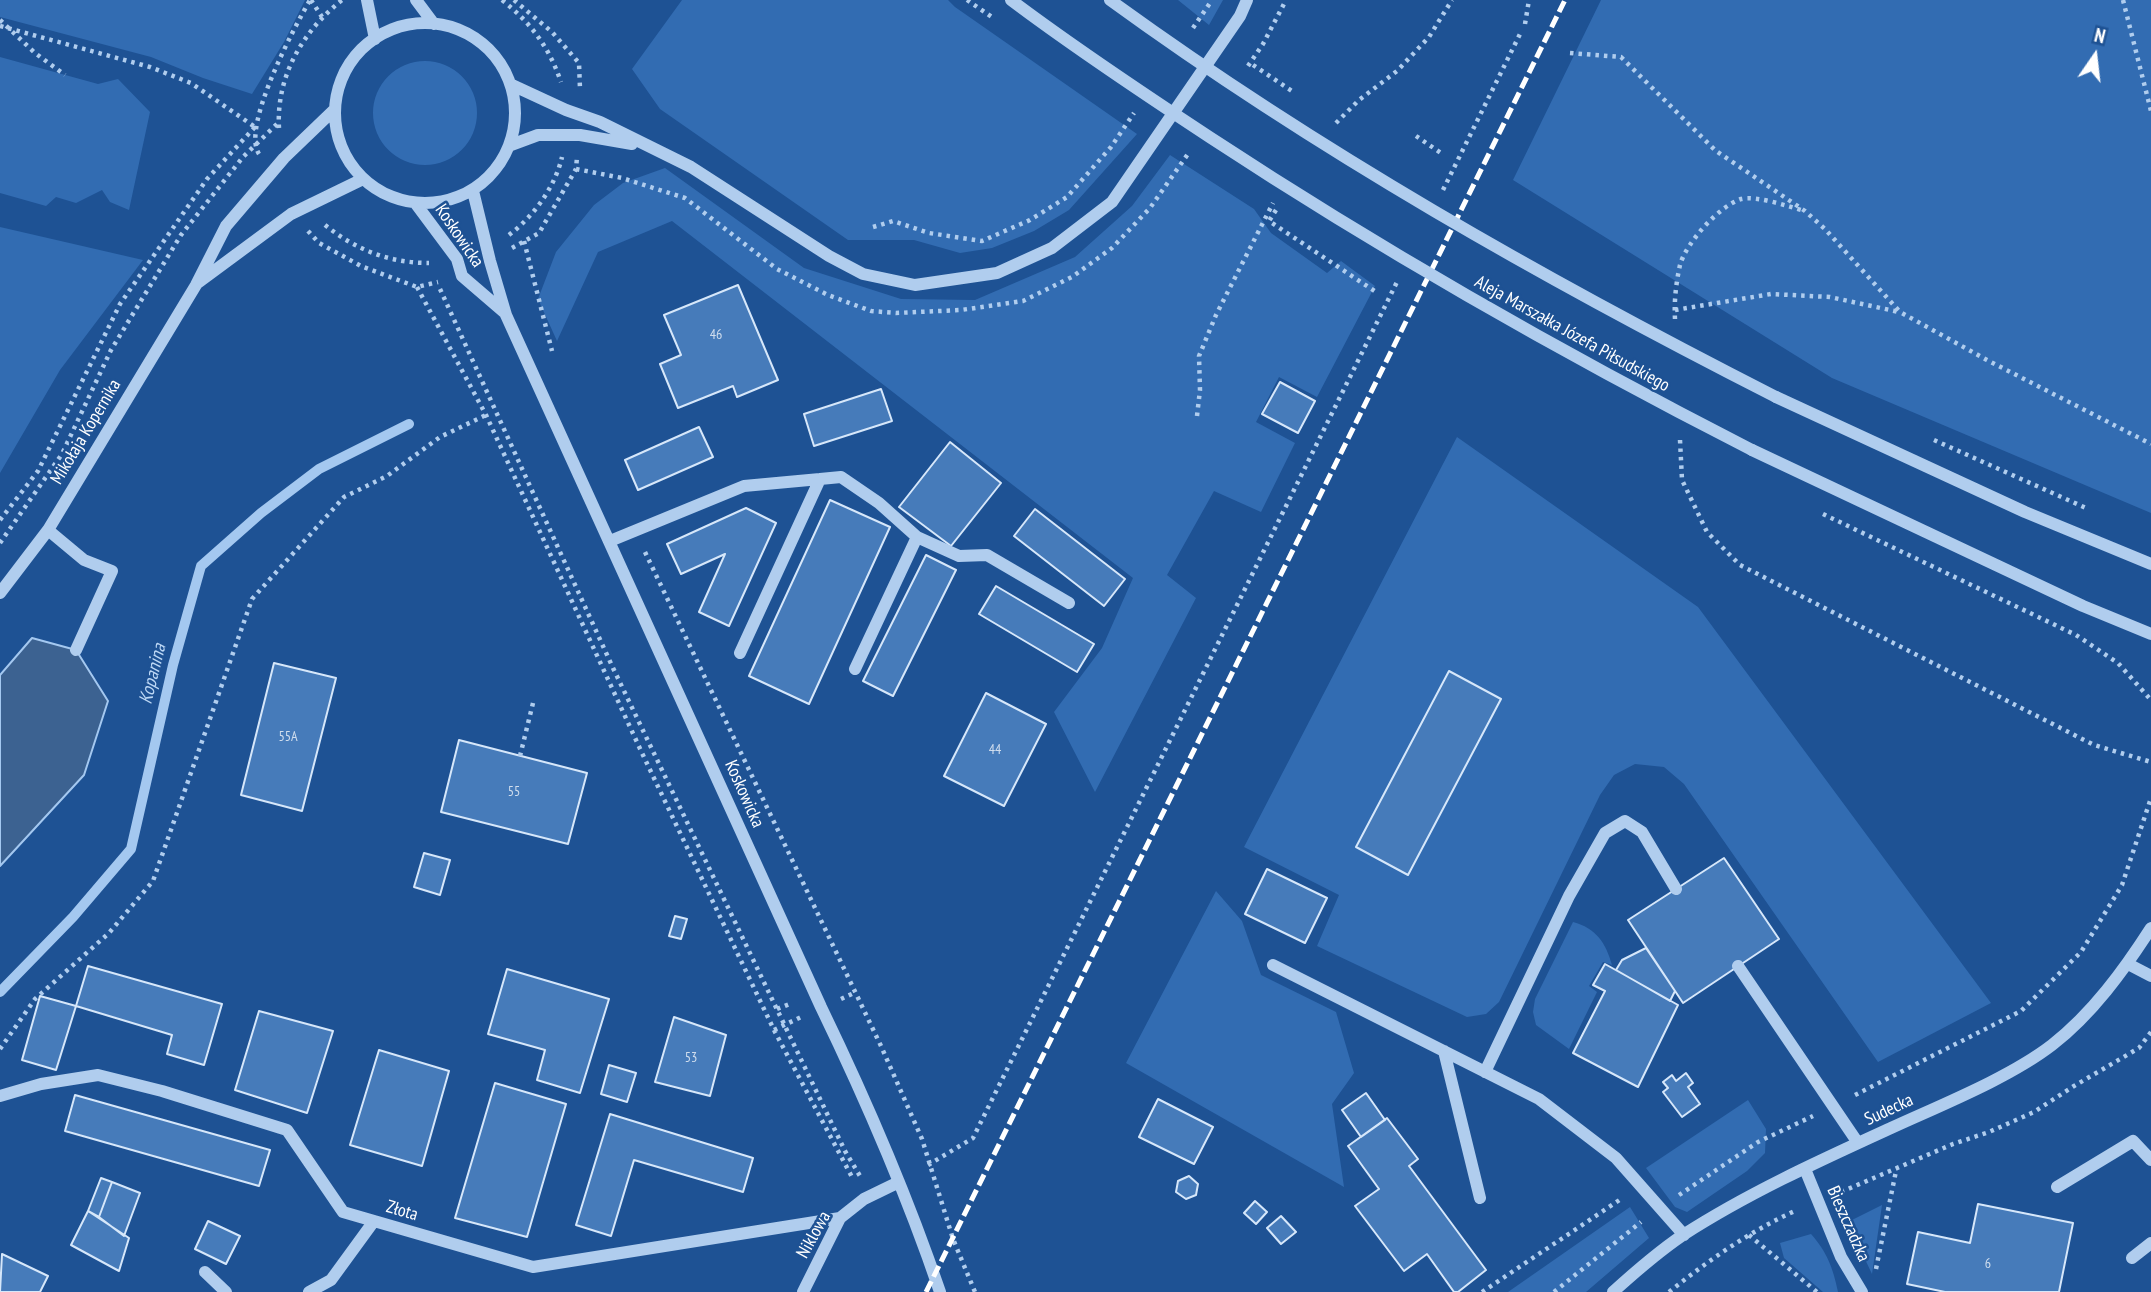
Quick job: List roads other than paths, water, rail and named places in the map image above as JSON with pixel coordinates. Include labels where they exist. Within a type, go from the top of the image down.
[{"type":"street","points":[[367,0],[375,39]]},
{"type":"street","points":[[416,0],[434,24]]},
{"type":"street","name":"Aleja Marszałka Józefa Piłsudskiego","points":[[1011,0],[1138,90],[1331,215],[1535,335],[1752,450],[2083,606],[2151,634]]},
{"type":"street","points":[[1110,0],[1231,84],[1400,190],[1659,338],[1776,397],[2025,512],[2151,564]]},
{"type":"street","points":[[512,85],[566,110],[600,122],[691,167],[829,256],[863,274],[915,285],[997,273],[1052,248],[1112,202],[1240,16],[1247,0]]},
{"type":"street","points":[[419,23],[434,24],[449,25],[477,38],[498,59],[512,85],[517,115],[511,145],[496,171],[473,191],[446,202],[416,204],[387,196],[363,179],[345,155],[335,127],[336,97],[346,69],[364,46],[390,30],[419,23]]},
{"type":"street","name":"Mikołaja Kopernika","points":[[0,593],[48,530],[196,285],[226,226],[284,158],[335,109]]},
{"type":"street","points":[[511,145],[538,135],[566,135],[610,139],[656,149]]},
{"type":"street","name":"Mikołaja Kopernika","points":[[196,285],[291,214],[363,179]]},
{"type":"street","name":"Koskowicka","points":[[473,191],[506,314],[859,1086],[940,1292]]},
{"type":"street","name":"Koskowicka","points":[[416,204],[457,260],[462,276],[506,314]]},
{"type":"street","points":[[610,541],[744,486],[841,477],[879,503],[917,537],[959,556],[987,555],[1069,603]]},
{"type":"street","points":[[740,653],[820,479]]},
{"type":"street","points":[[48,530],[84,560],[112,571],[75,650]]},
{"type":"street","points":[[855,668],[917,537]]},
{"type":"street","points":[[1485,1072],[1569,896],[1605,833],[1625,821],[1642,832],[1676,889]]},
{"type":"street","name":"Sudecka","points":[[1613,1292],[1684,1235],[1805,1169],[2009,1071],[2051,1045],[2083,1016],[2128,964],[2151,928]]},
{"type":"street","points":[[2128,964],[2151,976]]},
{"type":"street","points":[[1273,965],[1539,1099],[1616,1158],[1684,1235]]},
{"type":"street","points":[[1738,966],[1858,1143]]},
{"type":"street","points":[[1444,1051],[1480,1198]]},
{"type":"street","name":"Złota","points":[[0,1096],[41,1084],[98,1075],[162,1091],[287,1130],[343,1212],[533,1267],[840,1219]]},
{"type":"street","points":[[2057,1187],[2133,1141],[2151,1160]]},
{"type":"street","name":"Bieszczadzka","points":[[1805,1169],[1841,1258],[1862,1292]]},
{"type":"street","name":"Niklowa","points":[[803,1292],[840,1219],[868,1196],[899,1182]]},
{"type":"street","points":[[310,1292],[331,1280],[374,1221]]},
{"type":"street","points":[[2132,1258],[2151,1243]]},
{"type":"street","points":[[205,1272],[226,1292]]},
{"type":"waterway","name":"Kopanina","points":[[0,992],[73,917],[131,849],[173,665],[201,566],[261,513],[319,469],[409,424]]},
{"type":"railway","points":[[926,1292],[1565,0]]}]
